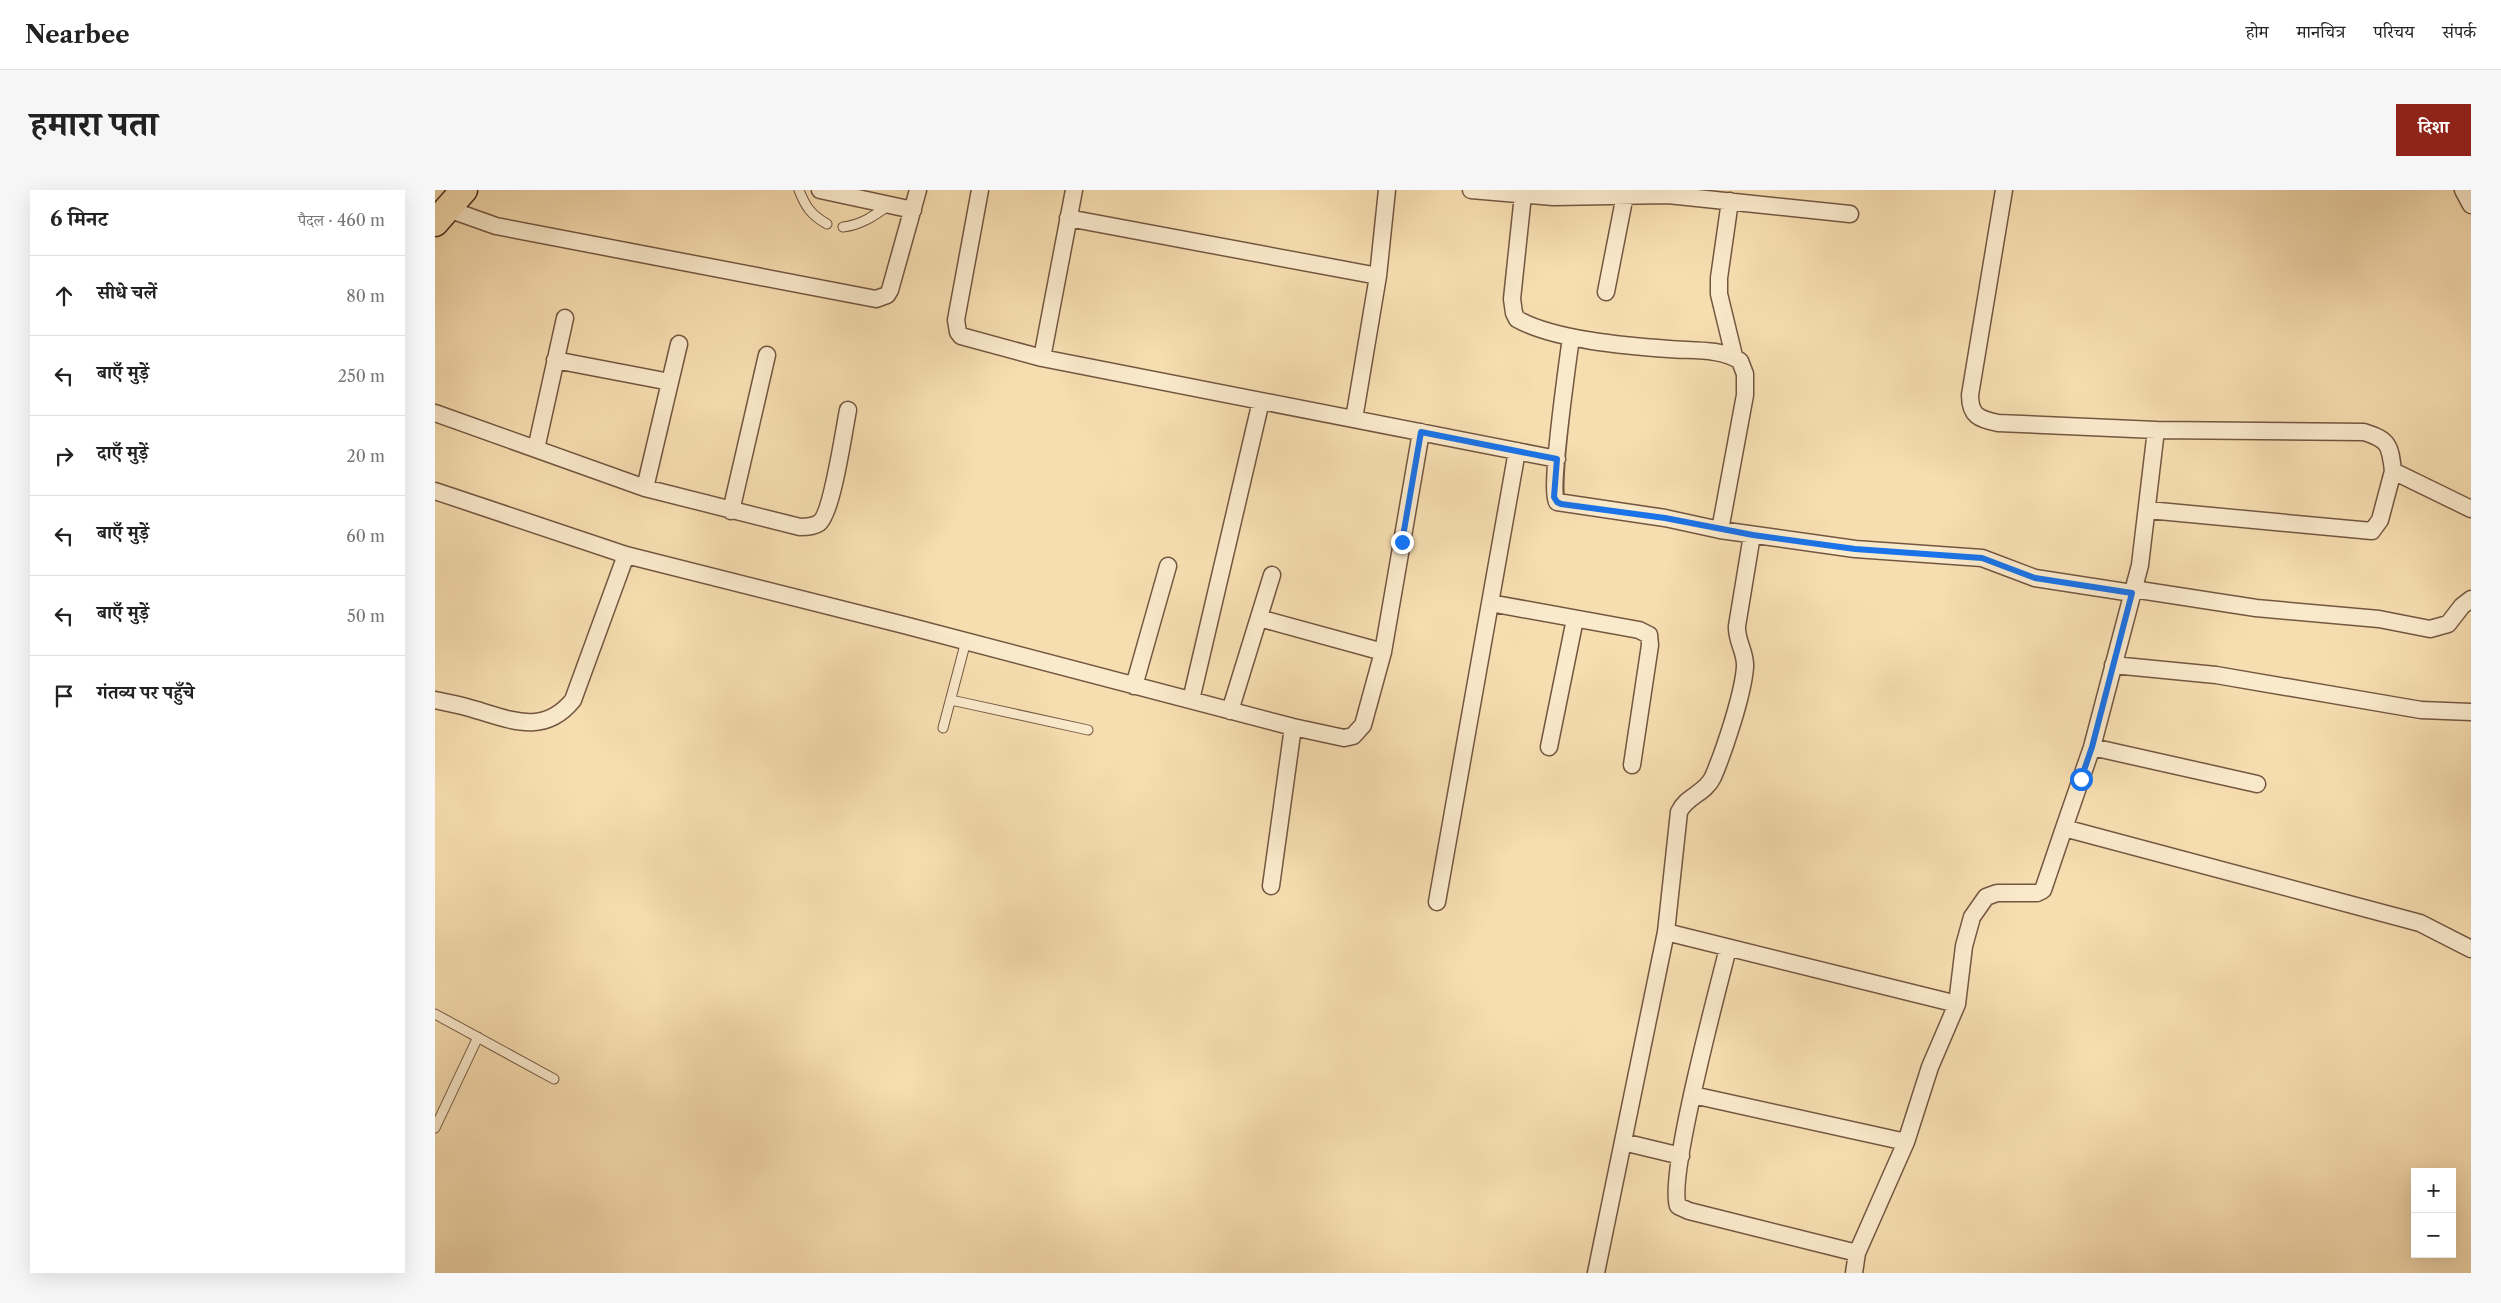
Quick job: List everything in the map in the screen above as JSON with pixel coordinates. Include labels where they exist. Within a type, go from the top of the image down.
[{"type":"street","points":[[820,190],[913,210]]},
{"type":"street","points":[[449,207],[496,226],[876,299],[887,295],[890,290],[918,190]]},
{"type":"street","points":[[980,190],[956,320],[957,332],[969,339],[1042,358],[1557,459]]},
{"type":"street","points":[[1042,358],[1074,190]]},
{"type":"street","points":[[1354,419],[1378,276],[1387,190]]},
{"type":"street","points":[[1471,190],[1523,195],[1708,194],[1730,201],[1850,214]]},
{"type":"street","points":[[2004,190],[1970,395],[1972,411],[1976,417],[1998,423],[2156,430],[2364,432],[2380,437],[2387,444],[2393,471],[2380,520],[2376,528],[2365,532],[2275,521],[2148,510]]},
{"type":"street","points":[[2463,190],[2471,205]]},
{"type":"street","points":[[1523,195],[1512,299],[1517,319],[1525,324],[1571,337],[1640,347],[1724,353],[1734,356]]},
{"type":"street","points":[[1606,292],[1625,195]]},
{"type":"street","points":[[1720,530],[1745,395],[1743,366],[1734,356],[1719,294],[1719,278],[1730,201]]},
{"type":"street","points":[[1068,218],[1378,276]]},
{"type":"street","points":[[536,449],[565,318]]},
{"type":"street","points":[[1571,337],[1554,494],[1557,502],[1665,518],[1720,530],[1855,549],[1982,558],[2035,578],[2256,608],[2379,620],[2430,629],[2448,624],[2462,606],[2471,599]]},
{"type":"street","points":[[645,488],[679,344]]},
{"type":"street","points":[[731,511],[767,355]]},
{"type":"street","points":[[555,360],[670,382]]},
{"type":"street","points":[[1191,700],[1261,401]]},
{"type":"street","points":[[435,414],[645,488],[731,511],[800,527],[811,527],[819,523],[829,507],[848,410]]},
{"type":"street","points":[[1854,1273],[1857,1253],[1906,1142],[1930,1067],[1957,1004],[1964,946],[1972,917],[1986,897],[1997,893],[2037,893],[2043,890],[2092,747],[2140,565],[2156,430]]},
{"type":"street","points":[[435,491],[626,556],[1338,737],[1353,736],[1359,731],[1371,702],[1383,652],[1421,432]]},
{"type":"street","points":[[1437,902],[1517,451]]},
{"type":"street","points":[[2393,471],[2471,509]]},
{"type":"street","points":[[1596,1273],[1666,932],[1679,812],[1684,803],[1704,791],[1712,778],[1732,719],[1745,668],[1737,634],[1753,535]]},
{"type":"street","points":[[435,700],[517,722],[535,723],[563,713],[573,700],[626,556]]},
{"type":"street","points":[[1134,686],[1168,566]]},
{"type":"street","points":[[1230,711],[1272,575]]},
{"type":"street","points":[[1490,603],[1639,630],[1645,632],[1651,638],[1632,765]]},
{"type":"street","points":[[1259,618],[1383,652]]},
{"type":"street","points":[[1549,748],[1575,619]]},
{"type":"street","points":[[2113,665],[2216,675],[2421,710],[2471,712]]},
{"type":"street","points":[[1271,886],[1293,727]]},
{"type":"street","points":[[2092,747],[2257,784]]},
{"type":"street","points":[[2064,828],[2420,923],[2471,949]]},
{"type":"street","points":[[1666,932],[1957,1004]]},
{"type":"street","points":[[1728,948],[1693,1095],[1681,1156],[1676,1198],[1678,1206],[1857,1253]]},
{"type":"street","points":[[1693,1095],[1906,1142]]},
{"type":"street","points":[[1623,1142],[1681,1156]]},
{"type":"lane","points":[[799,190],[808,210],[814,217],[827,224]]},
{"type":"lane","points":[[843,227],[854,226],[868,220],[889,205]]},
{"type":"lane","points":[[943,728],[966,641]]},
{"type":"lane","points":[[951,700],[1087,730]]},
{"type":"lane","points":[[435,1014],[555,1079]]},
{"type":"lane","points":[[435,1128],[477,1037]]},
{"type":"route","points":[[1402,542],[1421,432],[1557,459],[1554,497],[1561,504],[1665,518],[1720,530],[1855,549],[1982,558],[2047,581],[2132,593],[2092,747],[2081,779]]}]
